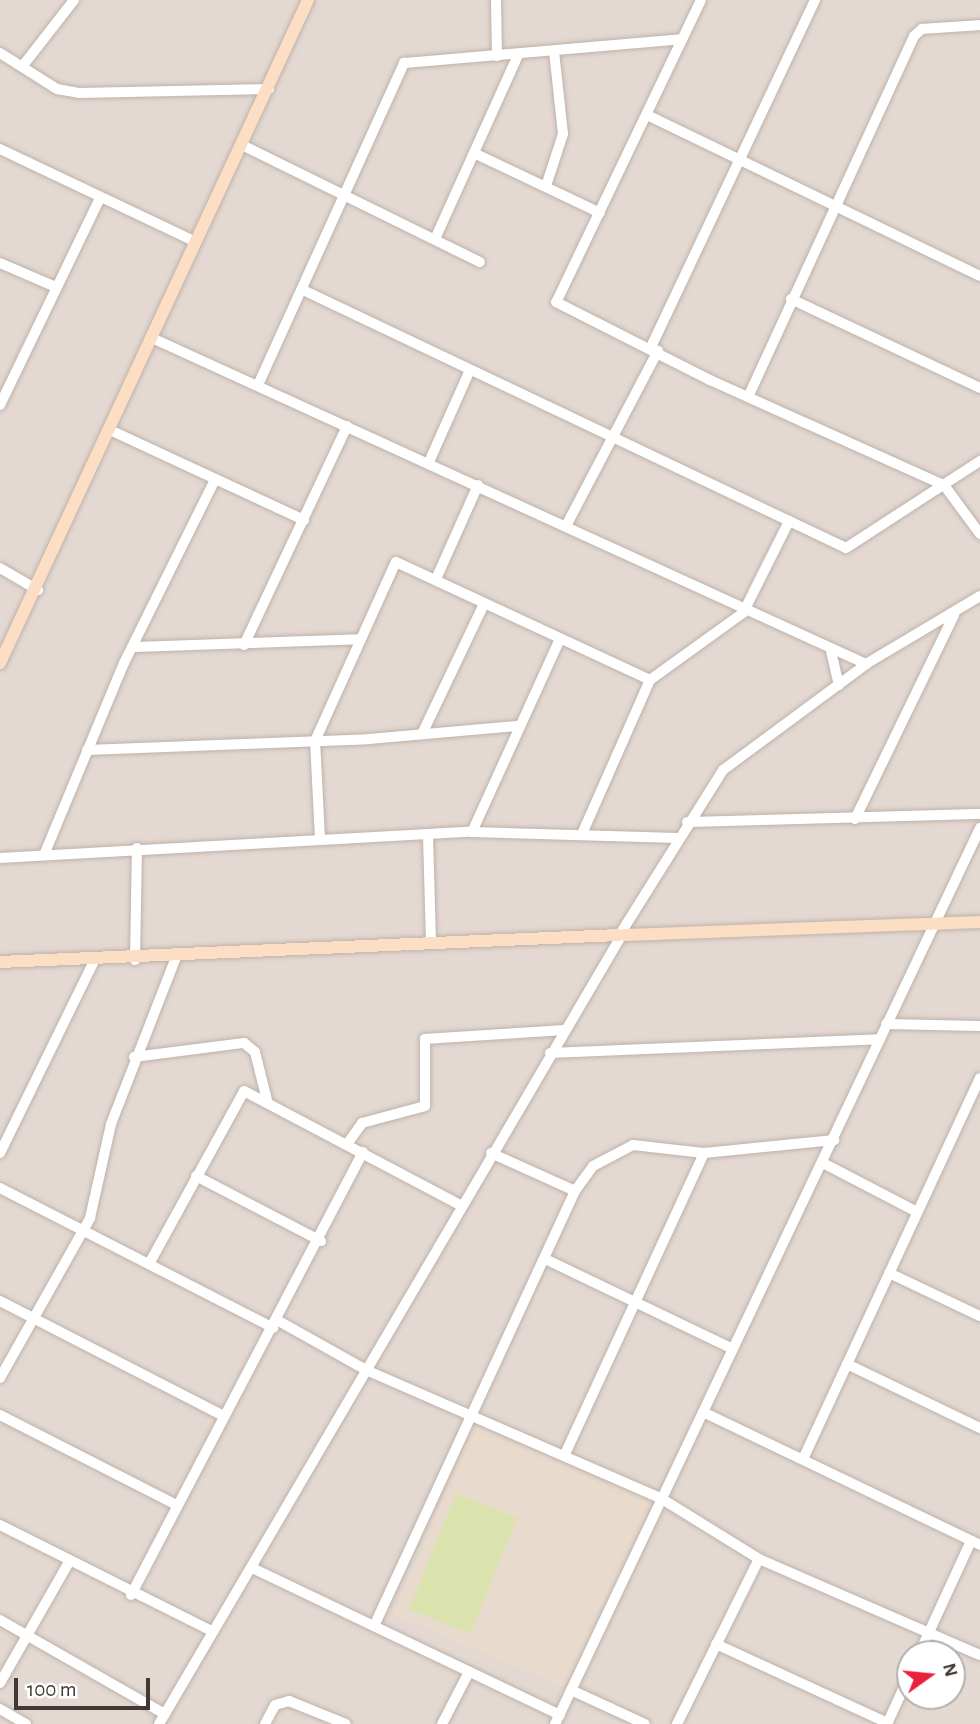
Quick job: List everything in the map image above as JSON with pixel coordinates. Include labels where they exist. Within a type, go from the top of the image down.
[{"type":"street","points":[[25,63],[74,0]]},
{"type":"street","points":[[0,663],[38,591],[308,0]]},
{"type":"street","points":[[496,0],[497,56]]},
{"type":"street","points":[[701,0],[556,302],[748,395],[944,485],[980,534]]},
{"type":"street","points":[[566,526],[614,438],[815,0]]},
{"type":"street","points":[[748,395],[833,205],[916,33],[980,25]]},
{"type":"street","points":[[257,385],[347,195],[404,63],[682,39]]},
{"type":"street","points":[[546,186],[563,134],[554,51]]},
{"type":"street","points":[[0,53],[25,63],[57,89],[79,93],[269,89]]},
{"type":"street","points":[[435,239],[476,153],[517,55]]},
{"type":"street","points":[[647,115],[980,276]]},
{"type":"street","points":[[242,145],[480,262]]},
{"type":"street","points":[[0,149],[196,242]]},
{"type":"street","points":[[476,153],[600,213]]},
{"type":"street","points":[[0,405],[100,198]]},
{"type":"street","points":[[0,263],[56,288]]},
{"type":"street","points":[[303,290],[789,522],[849,547],[980,461]]},
{"type":"street","points":[[791,299],[980,388]]},
{"type":"street","points":[[152,338],[429,462],[743,613],[866,664]]},
{"type":"street","points":[[429,462],[470,370]]},
{"type":"street","points":[[244,645],[347,426]]},
{"type":"street","points":[[110,430],[304,520]]},
{"type":"street","points":[[44,855],[87,750],[215,480]]},
{"type":"street","points":[[436,579],[478,485]]},
{"type":"street","points":[[582,834],[650,680],[743,613],[789,522]]},
{"type":"street","points":[[320,839],[314,741],[396,562],[650,680]]},
{"type":"street","points":[[0,568],[38,591]]},
{"type":"street","points":[[159,1724],[550,1053],[687,822],[723,770],[866,664],[954,615],[980,596]]},
{"type":"street","points":[[422,734],[484,604]]},
{"type":"street","points":[[855,819],[954,615]]},
{"type":"street","points":[[135,647],[359,639]]},
{"type":"street","points":[[471,832],[560,639]]},
{"type":"street","points":[[831,651],[839,685]]},
{"type":"street","points":[[87,750],[314,741],[519,726]]},
{"type":"street","points":[[687,822],[980,814]]},
{"type":"street","points":[[252,1568],[469,1672],[557,1719],[834,1140],[930,924],[980,828]]},
{"type":"street","points":[[0,858],[138,848],[471,832],[678,838]]},
{"type":"street","points":[[428,835],[431,943]]},
{"type":"street","points":[[135,960],[138,848]]},
{"type":"street","points":[[0,962],[135,960],[431,943],[980,922]]},
{"type":"street","points":[[0,1378],[83,1232],[134,1057],[176,957]]},
{"type":"street","points":[[0,1153],[94,961]]},
{"type":"street","points":[[886,1024],[980,1026]]},
{"type":"street","points":[[347,1144],[362,1123],[425,1106],[425,1039],[564,1030]]},
{"type":"street","points":[[550,1053],[880,1039]]},
{"type":"street","points":[[134,1057],[244,1043],[256,1052],[267,1100]]},
{"type":"street","points":[[803,1459],[980,1078]]},
{"type":"street","points":[[149,1264],[240,1094],[250,1091],[462,1206]]},
{"type":"street","points":[[374,1626],[575,1192],[593,1166],[617,1149],[704,1153],[834,1140]]},
{"type":"street","points":[[131,1595],[321,1241],[363,1152]]},
{"type":"street","points":[[491,1153],[575,1192]]},
{"type":"street","points":[[565,1454],[704,1153]]},
{"type":"street","points":[[823,1163],[918,1212]]},
{"type":"street","points":[[196,1176],[321,1241]]},
{"type":"street","points":[[0,1188],[83,1232],[366,1370],[565,1454],[662,1499],[759,1559],[930,1630],[980,1655]]},
{"type":"street","points":[[545,1259],[733,1349]]},
{"type":"street","points":[[889,1273],[980,1316]]},
{"type":"street","points":[[0,1301],[225,1416]]},
{"type":"street","points":[[847,1364],[980,1428]]},
{"type":"street","points":[[703,1412],[976,1543],[925,1640]]},
{"type":"street","points":[[0,1415],[177,1505]]},
{"type":"street","points":[[0,1525],[131,1595],[212,1632]]},
{"type":"street","points":[[677,1724],[759,1559]]},
{"type":"street","points":[[0,1683],[69,1562]]},
{"type":"street","points":[[0,1620],[164,1714]]},
{"type":"street","points":[[716,1644],[887,1723],[896,1704]]},
{"type":"street","points":[[442,1724],[469,1672]]},
{"type":"street","points":[[571,1690],[645,1724]]},
{"type":"street","points":[[265,1724],[275,1705],[289,1701],[346,1724]]},
{"type":"street","points":[[0,1709],[26,1724]]},
{"type":"shaded area","points":[[0,0],[980,0],[980,1724],[0,1724]]},
{"type":"shaded area","points":[[474,1424],[653,1500],[572,1690],[393,1615]]},
{"type":"green space","points":[[456,1493],[517,1518],[470,1634],[409,1609]]}]
